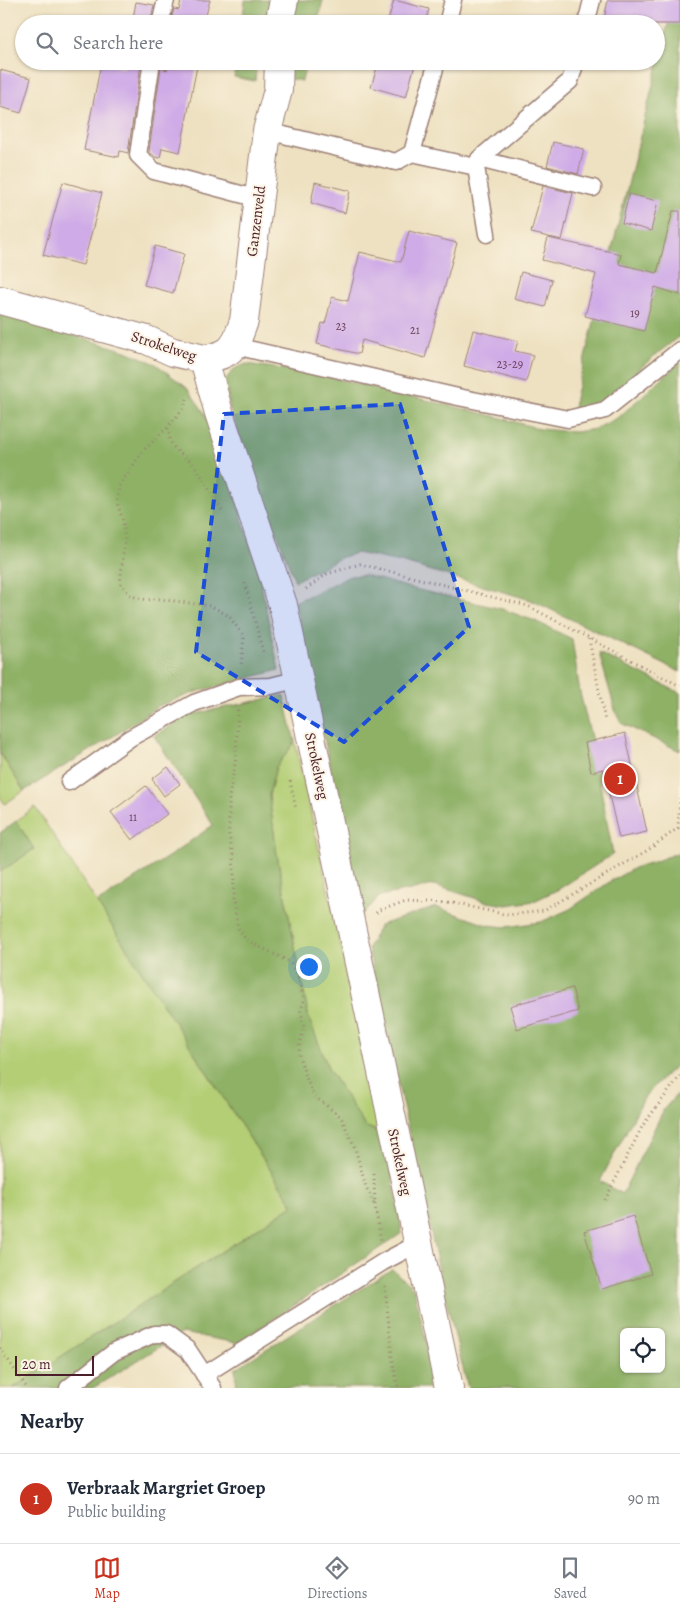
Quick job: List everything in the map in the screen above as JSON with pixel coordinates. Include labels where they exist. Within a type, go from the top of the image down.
[{"type":"street","points":[[281,15],[284,0]]},
{"type":"street","name":"Ganzenveld","points":[[235,346],[244,321],[268,131],[278,90],[279,70]]},
{"type":"street","name":"Strokelweg","points":[[0,300],[147,340],[173,352],[204,359],[219,413],[283,605],[449,1388]]},
{"type":"street","points":[[204,359],[222,356],[235,346]]},
{"type":"lane","points":[[162,15],[166,0]]},
{"type":"lane","points":[[449,15],[453,0]]},
{"type":"lane","points":[[588,15],[592,0]]},
{"type":"lane","points":[[151,70],[138,155],[154,171],[259,199]]},
{"type":"lane","points":[[412,153],[435,70]]},
{"type":"lane","points":[[477,163],[570,81],[573,70]]},
{"type":"lane","points":[[268,131],[396,162],[412,153],[477,163],[593,188]]},
{"type":"lane","points":[[477,163],[487,234]]},
{"type":"lane","points":[[235,346],[458,397],[568,419],[605,410],[680,350]]},
{"type":"lane","points":[[69,782],[130,738],[194,703],[239,688],[270,686],[298,678]]},
{"type":"lane","points":[[68,1388],[114,1352],[154,1334],[166,1334],[188,1350],[208,1381],[383,1262],[418,1244]]},
{"type":"path","points":[[222,512],[195,467],[175,450],[168,440],[168,428],[142,452],[119,486],[117,502],[123,521],[125,538],[120,583],[131,596],[147,600],[159,599],[210,606],[229,616],[244,637],[239,688],[236,758],[229,797],[228,834],[234,869],[233,902],[238,928],[246,940],[290,962],[298,976],[304,1000],[300,1011],[304,1028],[299,1056],[307,1080],[314,1096],[341,1117],[355,1148],[366,1187],[375,1206]]},
{"type":"path","points":[[283,605],[327,574],[360,564],[528,606],[680,686]]},
{"type":"path","points":[[244,580],[270,686]]},
{"type":"path","points":[[589,638],[605,721]]},
{"type":"path","name":"Strokelweg","points":[[290,780],[298,818]]},
{"type":"path","points":[[354,941],[379,910],[406,900],[447,902],[508,915],[544,911],[648,850],[678,828],[680,798]]},
{"type":"path","points":[[605,1200],[643,1125],[680,1076]]},
{"type":"path","name":"Strokelweg","points":[[374,1166],[375,1206],[380,1231],[392,1356],[398,1388]]},
{"type":"path","points":[[0,1348],[27,1388]]},
{"type":"highlighted area","points":[[400,404],[469,627],[344,742],[196,652],[224,414]]},
{"type":"green space","points":[[245,0],[271,0],[268,15],[243,15]]},
{"type":"green space","points":[[297,0],[323,0],[319,15],[293,15]]},
{"type":"green space","points":[[674,0],[680,0],[680,336],[654,356],[607,399],[589,409],[574,411],[575,398],[657,70],[665,70],[665,36]]},
{"type":"green space","points":[[235,70],[256,70],[255,81],[234,77]]},
{"type":"green space","points":[[282,70],[305,70],[302,81],[281,77]]},
{"type":"green space","points":[[0,313],[126,351],[156,364],[187,388],[204,412],[224,457],[259,574],[279,670],[196,692],[158,706],[117,734],[24,791],[0,753]]},
{"type":"green space","points":[[680,362],[680,672],[531,600],[404,563],[357,553],[342,557],[295,581],[230,410],[225,380],[234,369],[246,364],[312,373],[502,418],[540,429],[575,432],[595,429],[619,417]]},
{"type":"green space","points":[[365,575],[410,588],[502,609],[535,621],[572,639],[580,693],[592,741],[613,854],[559,889],[534,901],[507,905],[487,902],[434,885],[380,896],[362,915],[295,602],[350,576]]},
{"type":"green space","points":[[599,653],[680,693],[680,751],[621,723],[616,713]]},
{"type":"green space","points":[[284,695],[295,742],[276,767],[269,795],[277,855],[309,1019],[329,1070],[365,1126],[383,1134],[402,1233],[238,1343],[182,1333],[93,1388],[13,1388],[293,1205],[97,903],[213,825],[154,736],[189,715]]},
{"type":"green space","points":[[295,742],[383,1134],[365,1126],[329,1070],[309,1019],[277,855],[269,795],[276,767]]},
{"type":"green space","points":[[0,753],[24,791],[5,804],[0,797]]},
{"type":"green space","points":[[35,807],[293,1205],[13,1388],[0,1388],[0,872],[34,849],[16,821]]},
{"type":"green space","points":[[16,821],[34,849],[0,872],[0,833]]},
{"type":"green space","points":[[680,852],[680,1062],[652,1088],[643,1100],[600,1181],[622,1194],[664,1109],[680,1091],[680,1388],[468,1388],[444,1292],[368,948],[380,925],[436,907],[487,925],[506,927],[541,922],[570,909],[611,881],[636,867]]},
{"type":"green space","points":[[392,1269],[414,1289],[437,1388],[237,1388],[235,1369]]},
{"type":"building","points":[[181,0],[210,0],[206,15],[172,15],[174,9],[179,10]]},
{"type":"building","points":[[394,0],[429,9],[427,15],[390,15]]},
{"type":"building","points":[[608,0],[680,0],[680,24],[665,24],[665,15],[605,15]]},
{"type":"building","points":[[136,2],[154,5],[152,15],[134,15]]},
{"type":"building","points":[[0,70],[31,78],[21,113],[0,107]]},
{"type":"building","points":[[100,70],[140,70],[128,153],[120,151],[119,157],[84,150]]},
{"type":"building","points":[[161,70],[196,70],[180,152],[162,148],[160,158],[155,157],[149,151]]},
{"type":"building","points":[[376,70],[414,70],[406,97],[371,87]]},
{"type":"building","points":[[553,142],[584,149],[578,174],[547,166]]},
{"type":"building","points":[[63,182],[102,193],[83,265],[43,255]]},
{"type":"building","points":[[315,182],[350,191],[345,213],[311,203]]},
{"type":"building","points":[[543,186],[573,193],[562,240],[531,233]]},
{"type":"building","points":[[629,194],[658,201],[651,231],[622,223]]},
{"type":"building","points":[[673,211],[680,211],[680,295],[655,287],[644,331],[585,316],[596,274],[542,260],[548,238],[621,254],[619,264],[657,273]]},
{"type":"building","points":[[409,231],[457,243],[425,358],[362,340],[359,354],[317,344],[322,323],[325,324],[332,297],[348,301],[360,252],[401,262]]},
{"type":"building","points":[[155,246],[184,254],[173,293],[144,285]]},
{"type":"building","points":[[521,272],[552,280],[545,307],[514,299]]},
{"type":"building","points":[[473,330],[518,341],[515,351],[533,355],[526,382],[464,366]]},
{"type":"building","points":[[625,733],[647,832],[619,838],[603,769],[591,772],[585,743]]},
{"type":"building","points":[[168,767],[180,784],[164,796],[152,779]]},
{"type":"building","points":[[146,786],[167,814],[132,840],[111,812]]},
{"type":"building","points":[[572,988],[578,1011],[517,1029],[510,1006]]},
{"type":"building","points":[[633,1216],[651,1274],[602,1289],[584,1231]]},
{"type":"place","name":"Verbraak Margriet Groep","points":[[620,779]]}]
